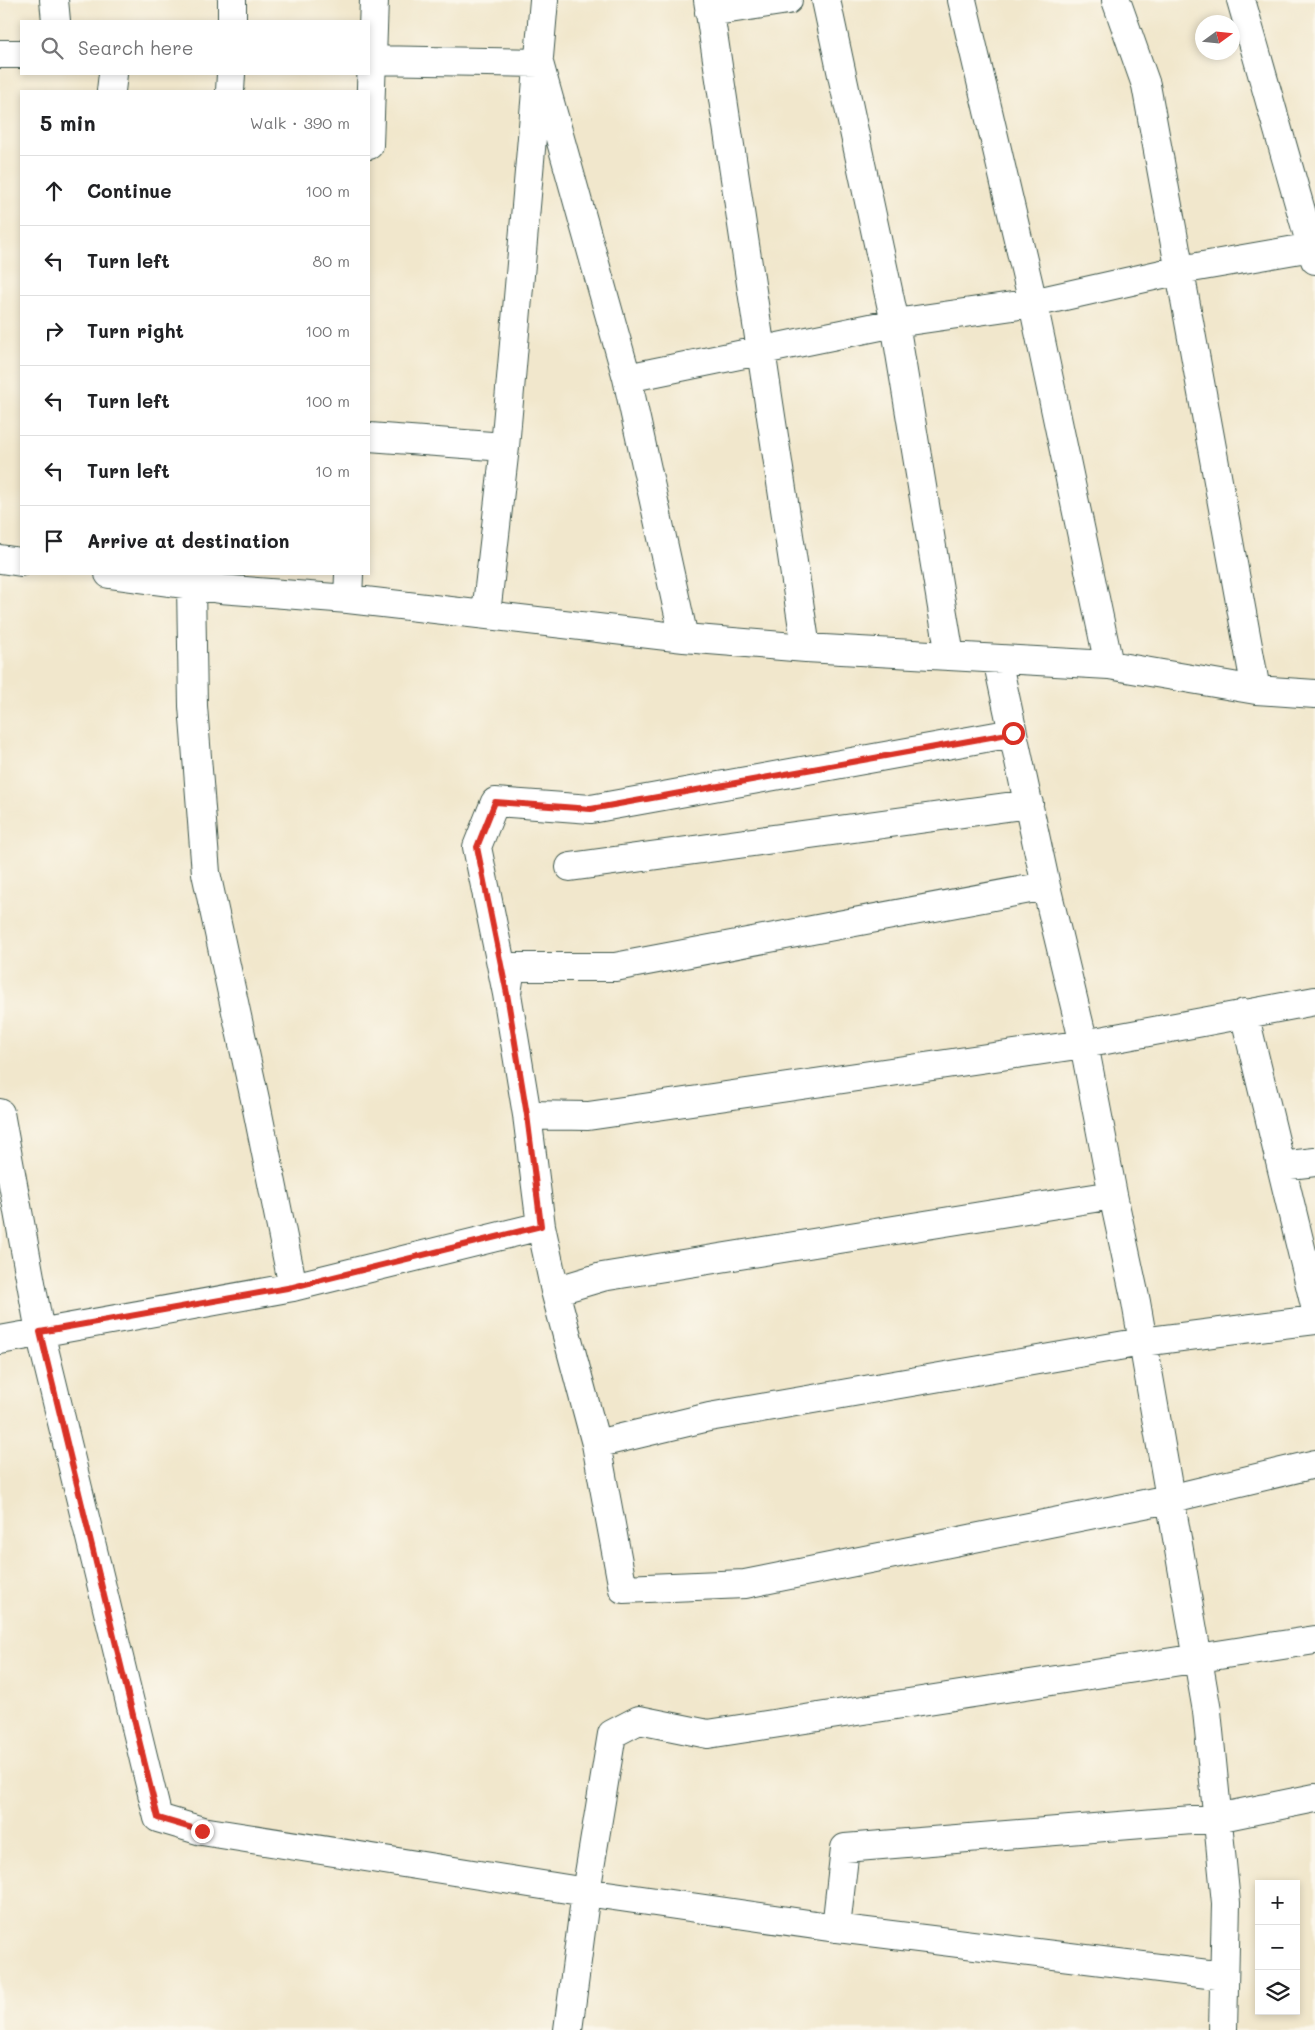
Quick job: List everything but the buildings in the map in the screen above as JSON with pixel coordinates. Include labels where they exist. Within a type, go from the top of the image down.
[{"type":"street","points":[[54,0],[56,20]]},
{"type":"street","points":[[232,0],[232,20]]},
{"type":"street","points":[[370,102],[374,0]]},
{"type":"street","points":[[486,614],[505,447],[544,0]]},
{"type":"street","points":[[788,0],[709,6],[806,648]]},
{"type":"street","points":[[826,0],[895,322],[950,656]]},
{"type":"street","points":[[962,0],[1033,303],[1109,665]]},
{"type":"street","points":[[1116,0],[1146,86],[1256,690]]},
{"type":"street","points":[[627,378],[895,322],[1033,303],[1180,270],[1314,254],[1241,0]]},
{"type":"street","points":[[0,54],[20,54]]},
{"type":"street","points":[[371,60],[538,63]]},
{"type":"street","points":[[538,63],[627,378],[684,638]]},
{"type":"street","points":[[111,90],[113,75]]},
{"type":"street","points":[[230,90],[231,75]]},
{"type":"street","points":[[370,437],[505,447]]},
{"type":"street","points":[[0,559],[20,562]]},
{"type":"street","points":[[116,575],[191,585],[221,582],[348,586],[486,614],[684,638],[806,648],[1109,665],[1256,690],[1315,694]]},
{"type":"street","points":[[191,585],[193,706],[206,873],[293,1287]]},
{"type":"street","points":[[997,659],[1046,886],[1084,1044],[1136,1302],[1206,1711],[1226,1903],[1222,2030]]},
{"type":"street","points":[[1013,733],[591,809],[495,802],[477,847],[507,994],[527,1115],[541,1226],[596,1444],[623,1588],[745,1584],[1169,1499],[1315,1464]]},
{"type":"street","points":[[570,868],[1029,804]]},
{"type":"street","points":[[507,994],[511,967],[615,967],[1046,886]]},
{"type":"street","points":[[527,1115],[588,1116],[1084,1044],[1315,1001]]},
{"type":"street","points":[[1244,1013],[1315,1306]]},
{"type":"street","points":[[0,1113],[40,1332],[158,1818],[202,1831],[586,1892],[836,1928],[1224,1976]]},
{"type":"street","points":[[1281,1166],[1315,1162]]},
{"type":"street","points":[[556,1291],[602,1277],[1113,1195]]},
{"type":"street","points":[[0,1340],[293,1287],[541,1226]]},
{"type":"street","points":[[596,1444],[709,1417],[1142,1342],[1315,1320]]},
{"type":"street","points":[[568,2030],[586,1892],[612,1734],[639,1720],[708,1734],[1315,1640]]},
{"type":"street","points":[[836,1928],[845,1848],[1217,1818],[1315,1798]]},
{"type":"route","points":[[202,1831],[158,1818],[40,1332],[293,1287],[541,1226],[527,1115],[507,994],[477,847],[495,802],[591,809],[1013,733]]}]
